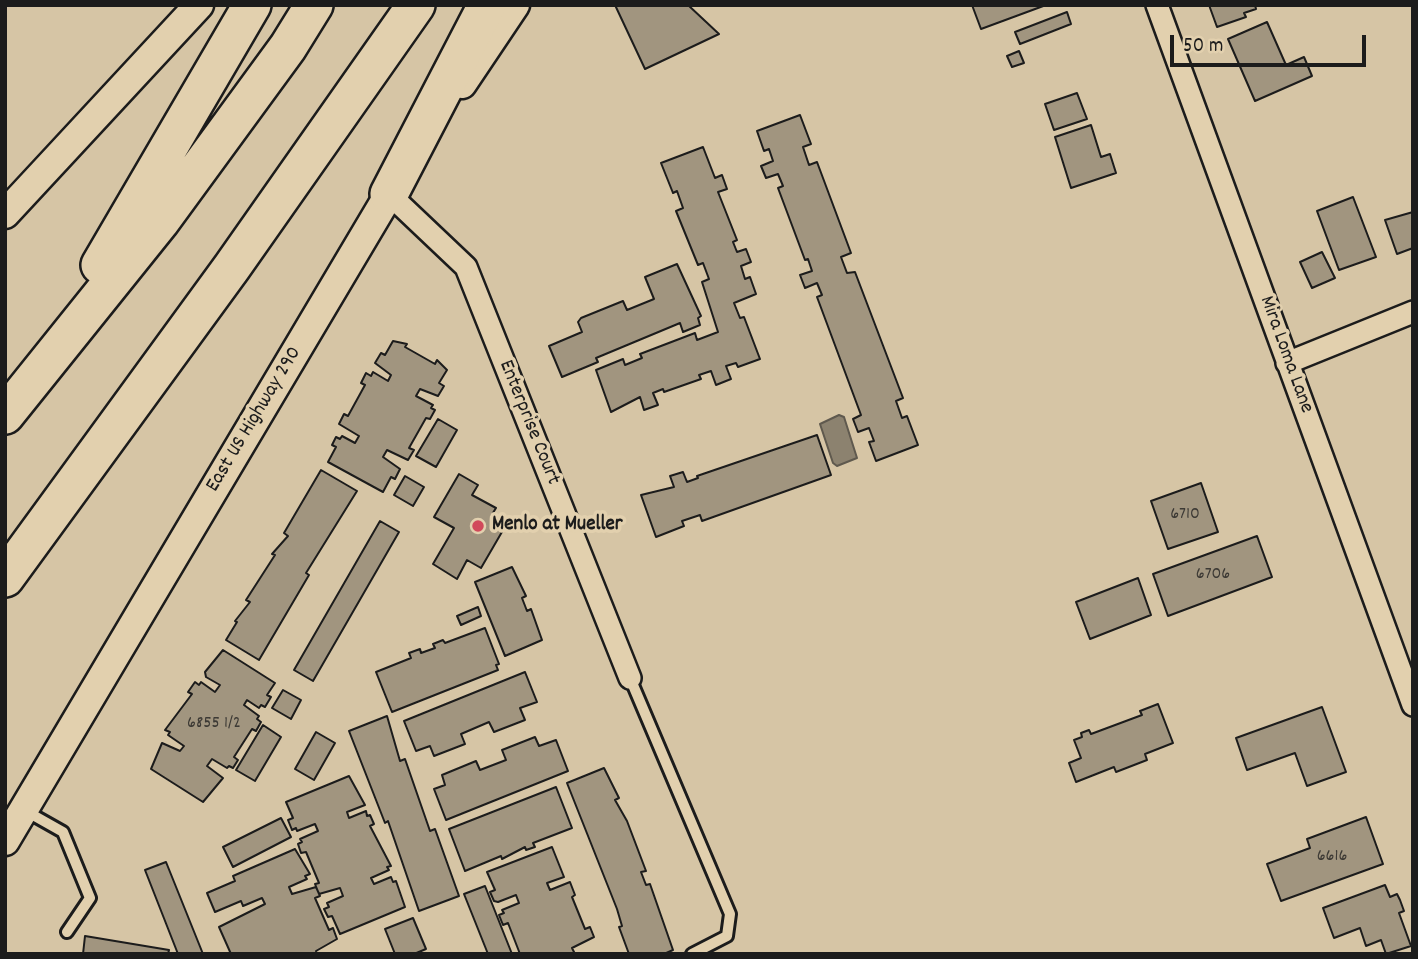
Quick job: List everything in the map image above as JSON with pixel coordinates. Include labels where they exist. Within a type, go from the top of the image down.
[{"type":"highway","points":[[31,380],[252,5]]},
{"type":"highway","points":[[5,415],[160,222],[314,5]]},
{"type":"highway","points":[[5,578],[232,267],[416,5]]},
{"type":"highway","points":[[389,194],[486,5]]},
{"type":"main road","points":[[5,214],[199,5]]},
{"type":"main road","name":"East US Highway 290","points":[[5,841],[389,194],[515,5]]},
{"type":"street","name":"Mira Loma Lane","points":[[1157,5],[1413,705]]},
{"type":"street","name":"Enterprise Court","points":[[389,194],[466,267],[630,678]]},
{"type":"street","points":[[1287,363],[1413,312]]},
{"type":"lane","points":[[630,678],[730,914],[727,936],[692,954]]},
{"type":"lane","points":[[24,810],[63,832],[90,898],[67,932]]},
{"type":"shaded area","points":[[839,415],[844,417],[857,458],[837,466],[833,463],[820,424]]},
{"type":"building","points":[[615,5],[688,5],[719,34],[645,69]]},
{"type":"building","points":[[972,5],[1046,5],[981,29]]},
{"type":"building","points":[[1209,5],[1255,5],[1256,9],[1244,13],[1246,17],[1217,27]]},
{"type":"building","points":[[1067,12],[1071,24],[1020,44],[1015,32]]},
{"type":"building","points":[[1267,22],[1286,65],[1304,57],[1312,76],[1255,101],[1228,39]]},
{"type":"building","points":[[1019,51],[1024,63],[1012,67],[1007,56]]},
{"type":"building","points":[[1077,93],[1087,119],[1054,130],[1045,104]]},
{"type":"building","points":[[800,115],[811,144],[803,147],[809,165],[817,162],[851,253],[841,257],[847,273],[855,272],[903,398],[896,401],[902,418],[907,416],[918,445],[876,461],[869,442],[874,441],[869,428],[858,432],[853,419],[861,415],[817,297],[822,295],[817,283],[805,288],[800,275],[812,271],[808,259],[805,260],[778,188],[783,186],[778,174],[766,178],[761,166],[773,161],[769,149],[764,151],[757,131]]},
{"type":"building","points":[[1091,125],[1101,157],[1110,154],[1116,173],[1071,188],[1055,137]]},
{"type":"building","points":[[703,147],[715,178],[722,175],[727,189],[718,192],[737,240],[733,242],[737,252],[746,249],[751,262],[741,266],[745,279],[750,277],[756,294],[734,303],[740,318],[744,317],[760,359],[738,367],[736,363],[726,366],[731,379],[716,385],[711,371],[699,375],[701,379],[664,392],[663,389],[653,393],[658,405],[644,410],[640,397],[611,412],[596,370],[623,359],[625,365],[642,358],[640,354],[695,333],[697,340],[718,332],[702,282],[709,279],[703,263],[698,265],[676,211],[683,208],[677,191],[673,193],[661,163]]},
{"type":"building","points":[[1353,197],[1376,257],[1339,270],[1317,211]]},
{"type":"building","points":[[1413,212],[1413,248],[1397,254],[1385,220]]},
{"type":"building","points":[[1322,252],[1335,278],[1312,288],[1300,262]]},
{"type":"building","points":[[677,264],[701,316],[698,318],[700,325],[683,332],[680,323],[596,358],[598,362],[562,377],[549,346],[582,332],[578,322],[581,318],[623,301],[627,310],[654,299],[645,277]]},
{"type":"building","points":[[393,341],[407,344],[405,347],[435,364],[437,360],[447,370],[439,383],[444,386],[438,396],[420,389],[416,396],[433,405],[431,408],[435,410],[430,419],[426,418],[409,448],[414,450],[408,460],[387,450],[383,457],[400,469],[395,479],[391,477],[383,492],[328,462],[336,447],[332,445],[336,437],[340,439],[342,436],[355,443],[359,436],[339,424],[344,414],[348,416],[365,385],[361,383],[366,373],[371,376],[373,372],[388,381],[391,375],[375,363],[381,353],[385,355]]},
{"type":"building","points":[[438,419],[457,430],[436,467],[416,456]]},
{"type":"building","points":[[817,435],[831,475],[702,521],[700,515],[682,521],[684,526],[656,537],[641,495],[674,487],[670,476],[683,472],[687,482],[698,478],[697,476]]},
{"type":"building","points":[[321,470],[357,491],[306,573],[309,575],[259,660],[226,640],[237,622],[235,621],[250,602],[246,600],[275,555],[272,554],[288,536],[284,533]]},
{"type":"building","name":"Menlo at Mueller","points":[[459,474],[478,485],[472,495],[496,508],[491,516],[506,525],[481,568],[467,560],[457,579],[433,564],[454,528],[434,517]]},
{"type":"building","points":[[405,476],[424,487],[413,506],[394,495]]},
{"type":"building","points":[[1201,483],[1218,532],[1168,549],[1151,501]]},
{"type":"building","points":[[380,521],[399,532],[313,681],[294,670]]},
{"type":"building","points":[[1257,536],[1272,577],[1168,616],[1153,574]]},
{"type":"building","points":[[512,567],[526,596],[522,598],[527,611],[531,609],[542,640],[505,656],[475,582]]},
{"type":"building","points":[[1138,578],[1151,615],[1090,639],[1076,602]]},
{"type":"building","points":[[478,607],[481,616],[461,625],[457,616]]},
{"type":"building","points":[[485,628],[499,664],[496,665],[498,670],[392,712],[376,672],[411,658],[409,653],[420,649],[421,653],[435,648],[433,644],[443,640],[445,643]]},
{"type":"building","points":[[223,650],[275,683],[267,695],[271,697],[265,707],[261,705],[259,708],[247,700],[244,705],[259,716],[257,719],[261,722],[256,731],[252,729],[234,757],[238,760],[233,768],[227,768],[212,759],[207,766],[223,778],[203,802],[151,769],[162,743],[180,751],[184,746],[165,730],[192,694],[188,692],[195,682],[199,685],[201,682],[215,692],[220,685],[206,677],[205,672]]},
{"type":"building","points":[[525,672],[537,702],[520,708],[525,720],[494,732],[489,722],[461,734],[465,744],[434,756],[430,746],[416,751],[404,721]]},
{"type":"building","points":[[283,690],[301,700],[291,719],[272,708]]},
{"type":"building","points":[[1158,704],[1173,743],[1145,754],[1147,760],[1116,772],[1114,767],[1076,782],[1069,763],[1081,758],[1074,740],[1082,737],[1081,733],[1089,730],[1091,734],[1142,715],[1140,711]]},
{"type":"building","points":[[1322,707],[1346,772],[1307,786],[1295,753],[1247,770],[1236,738]]},
{"type":"building","points":[[387,716],[400,761],[405,759],[430,831],[435,829],[459,896],[419,911],[388,821],[385,823],[349,731]]},
{"type":"building","points":[[263,725],[281,737],[255,781],[236,770]]},
{"type":"building","points":[[316,732],[335,743],[314,780],[295,769]]},
{"type":"building","points":[[535,737],[539,746],[556,740],[568,771],[446,820],[434,789],[445,785],[442,775],[476,761],[480,770],[506,760],[502,750]]},
{"type":"building","points":[[604,768],[619,798],[615,800],[627,821],[646,871],[641,872],[646,885],[650,884],[673,950],[664,954],[629,954],[619,927],[622,926],[617,909],[567,783]]},
{"type":"building","points":[[349,776],[365,805],[347,812],[349,818],[366,811],[367,816],[370,815],[374,824],[370,826],[391,866],[387,867],[389,870],[371,878],[374,884],[391,877],[393,882],[396,881],[405,907],[340,934],[332,916],[328,917],[324,909],[329,907],[327,903],[343,896],[340,888],[319,894],[315,884],[319,883],[306,852],[301,853],[298,844],[302,842],[300,839],[318,831],[315,824],[297,831],[296,828],[292,830],[288,820],[293,818],[286,802]]},
{"type":"building","points":[[556,787],[572,828],[533,843],[535,847],[526,850],[525,847],[502,859],[501,856],[465,871],[449,829]]},
{"type":"building","points":[[1366,817],[1383,864],[1281,901],[1267,864],[1310,848],[1307,839]]},
{"type":"building","points":[[281,818],[291,837],[233,867],[223,847]]},
{"type":"building","points":[[552,847],[564,877],[547,883],[550,890],[570,882],[575,895],[572,897],[585,929],[590,927],[594,937],[572,948],[575,954],[520,954],[508,923],[503,925],[499,915],[504,913],[502,910],[519,903],[516,895],[494,901],[490,892],[495,890],[487,872]]},
{"type":"building","points":[[295,849],[310,874],[305,876],[307,879],[289,887],[292,894],[316,887],[320,896],[315,898],[329,930],[333,928],[337,939],[316,951],[317,954],[231,954],[219,927],[265,904],[262,898],[243,906],[241,901],[215,912],[207,893],[235,881],[233,876]]},
{"type":"building","points":[[166,862],[203,954],[178,954],[145,870]]},
{"type":"building","points":[[1385,885],[1390,897],[1397,894],[1400,900],[1404,911],[1399,913],[1411,946],[1386,954],[1381,940],[1366,946],[1360,928],[1334,938],[1323,908]]},
{"type":"building","points":[[485,886],[512,954],[488,954],[464,894]]},
{"type":"building","points":[[413,918],[426,949],[414,954],[395,954],[385,929]]},
{"type":"building","points":[[85,936],[169,950],[168,954],[83,954]]},
{"type":"place","name":"Menlo at Mueller","points":[[478,526]]}]
